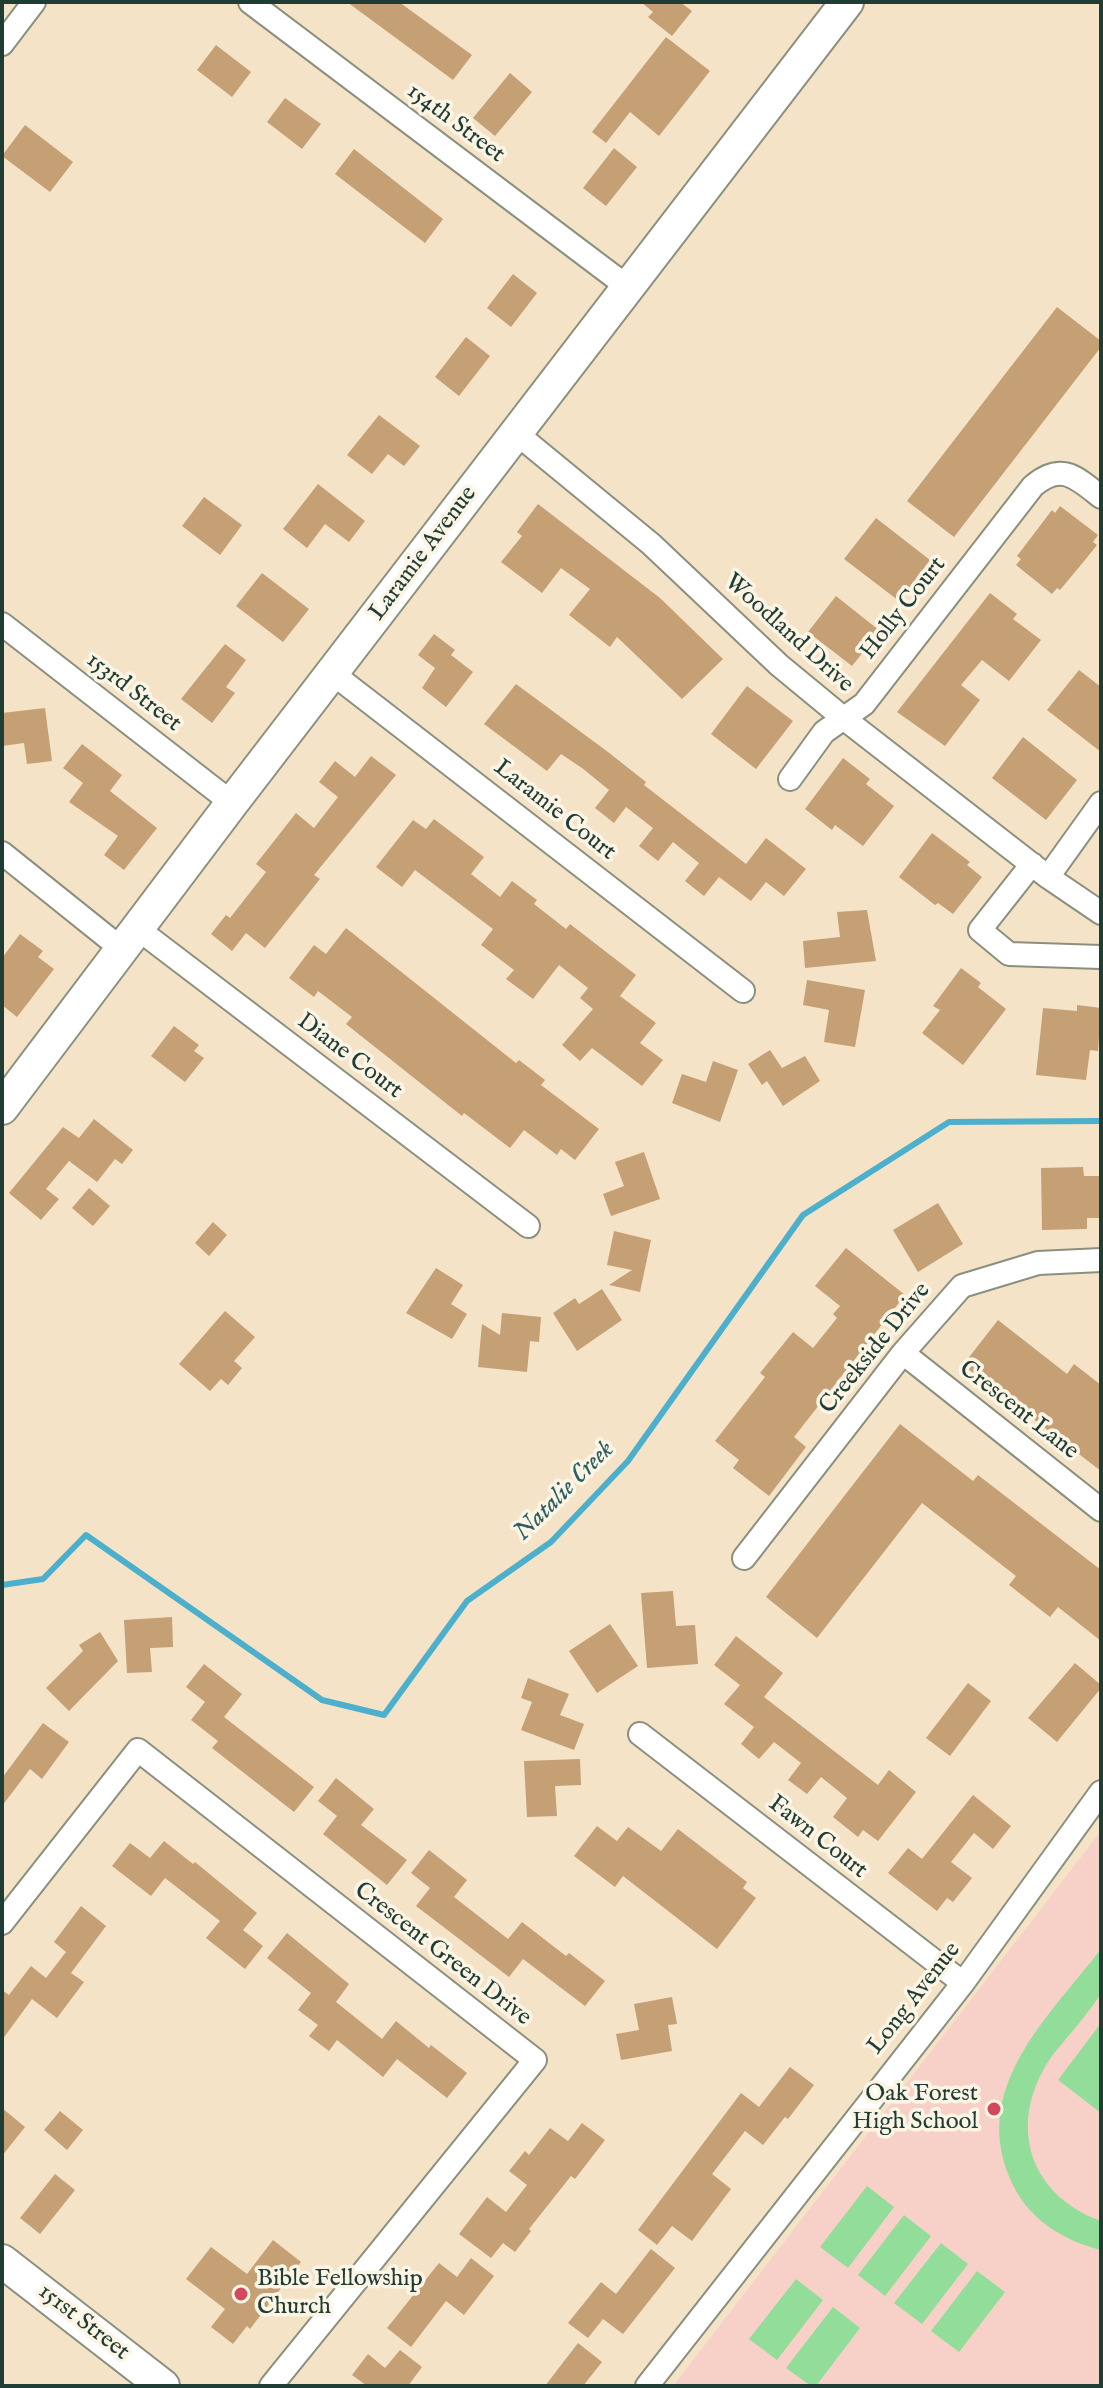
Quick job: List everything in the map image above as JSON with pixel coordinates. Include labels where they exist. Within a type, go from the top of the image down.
[{"type":"street","points":[[2,44],[34,2]]},
{"type":"street","name":"154th Street","points":[[250,2],[629,288]]},
{"type":"street","name":"Laramie Avenue","points":[[2,1108],[232,803],[847,2]]},
{"type":"street","name":"Woodland Drive","points":[[516,433],[651,544],[779,665],[842,717],[1040,871],[1101,913]]},
{"type":"street","name":"Holly Court","points":[[790,779],[824,732],[864,704],[1033,486],[1045,476],[1059,472],[1083,482],[1101,497]]},
{"type":"street","name":"153rd Street","points":[[2,624],[232,803]]},
{"type":"street","name":"Laramie Court","points":[[332,673],[743,991]]},
{"type":"street","points":[[1101,803],[1040,871],[980,930],[1009,954],[1101,957]]},
{"type":"street","name":"Diane Court","points":[[2,853],[131,940],[528,1226]]},
{"type":"street","name":"Creekside Drive","points":[[744,1558],[903,1353],[962,1286],[1038,1263],[1101,1260]]},
{"type":"street","name":"Crescent Lane","points":[[903,1353],[1101,1510]]},
{"type":"street","name":"Fawn Court","points":[[640,1734],[963,1983]]},
{"type":"street","name":"Crescent Green Drive","points":[[2,1923],[138,1750],[535,2060],[271,2386]]},
{"type":"street","name":"Long Avenue","points":[[647,2386],[963,1983],[1101,1792]]},
{"type":"street","name":"151st Street","points":[[2,2261],[163,2386]]},
{"type":"shaded area","name":"Oak Forest High School","points":[[1101,1831],[1101,2386],[673,2386]]},
{"type":"green space","points":[[1101,1949],[1101,1992],[1052,2056],[1038,2080],[1030,2105],[1028,2129],[1032,2152],[1041,2174],[1055,2193],[1076,2209],[1101,2221],[1101,2250],[1050,2228],[1021,2199],[1002,2152],[1000,2119],[1006,2088],[1019,2058],[1058,2002]]},
{"type":"green space","points":[[1101,2023],[1101,2113],[1058,2080]]},
{"type":"green space","points":[[867,2186],[894,2207],[848,2268],[820,2247]]},
{"type":"green space","points":[[904,2215],[931,2236],[885,2296],[858,2275]]},
{"type":"green space","points":[[941,2243],[968,2264],[922,2324],[894,2303]]},
{"type":"green space","points":[[977,2271],[1005,2292],[959,2352],[931,2331]]},
{"type":"green space","points":[[796,2279],[823,2300],[777,2360],[749,2339]]},
{"type":"green space","points":[[833,2307],[860,2328],[816,2386],[811,2386],[786,2368]]},
{"type":"building","points":[[347,2],[399,2],[472,55],[453,80]]},
{"type":"building","points":[[641,2],[680,2],[692,11],[672,36],[648,17],[653,12]]},
{"type":"building","points":[[666,37],[710,71],[659,136],[630,112],[606,143],[592,132]]},
{"type":"building","points":[[216,45],[251,72],[232,97],[197,70]]},
{"type":"building","points":[[510,73],[532,92],[495,136],[473,118]]},
{"type":"building","points":[[285,98],[321,124],[302,149],[267,122]]},
{"type":"building","points":[[25,125],[73,162],[50,192],[2,156]]},
{"type":"building","points":[[614,148],[637,167],[606,206],[583,188]]},
{"type":"building","points":[[354,149],[443,219],[425,243],[335,174]]},
{"type":"building","points":[[513,274],[537,293],[511,327],[487,308]]},
{"type":"building","points":[[1057,307],[1101,341],[1101,347],[954,537],[907,501]]},
{"type":"building","points":[[466,337],[490,356],[459,396],[435,377]]},
{"type":"building","points":[[379,415],[420,446],[404,466],[388,454],[372,474],[347,455]]},
{"type":"building","points":[[318,484],[365,521],[349,542],[325,524],[307,548],[283,529]]},
{"type":"building","points":[[204,497],[242,525],[220,555],[182,526]]},
{"type":"building","points":[[538,504],[660,598],[723,659],[682,699],[617,637],[610,647],[569,615],[590,589],[561,568],[542,593],[501,562],[522,536],[517,532]]},
{"type":"building","points":[[1060,506],[1098,535],[1093,542],[1097,545],[1060,590],[1057,588],[1052,594],[1016,565],[1021,559],[1017,556],[1052,510],[1055,513]]},
{"type":"building","points":[[876,518],[930,560],[899,601],[844,559]]},
{"type":"building","points":[[262,573],[309,609],[283,642],[236,606]]},
{"type":"building","points":[[990,593],[1017,614],[1013,619],[1041,640],[1009,681],[982,660],[961,685],[980,700],[945,746],[897,712]]},
{"type":"building","points":[[836,596],[880,631],[852,666],[808,632]]},
{"type":"building","points":[[434,634],[455,650],[451,655],[473,672],[446,707],[422,688],[435,668],[418,655]]},
{"type":"building","points":[[225,644],[246,660],[226,687],[235,693],[212,723],[181,699]]},
{"type":"building","points":[[1079,670],[1101,687],[1101,752],[1047,710]]},
{"type":"building","points":[[516,684],[608,752],[646,782],[644,785],[746,864],[766,838],[806,869],[784,896],[766,882],[751,901],[719,877],[704,896],[685,881],[699,863],[673,842],[658,861],[639,846],[653,828],[626,807],[614,823],[595,808],[609,790],[582,768],[561,754],[547,771],[484,724]]},
{"type":"building","points":[[747,686],[793,721],[756,769],[711,734]]},
{"type":"building","points":[[45,708],[52,761],[27,764],[24,743],[2,746],[2,713]]},
{"type":"building","points":[[1023,737],[1077,780],[1046,820],[992,778]]},
{"type":"building","points":[[82,744],[122,775],[110,791],[157,828],[124,870],[104,855],[118,836],[69,802],[83,783],[63,768]]},
{"type":"building","points":[[371,756],[396,775],[314,875],[320,879],[265,948],[246,933],[232,951],[211,934],[226,915],[230,918],[266,872],[256,864],[296,813],[314,828],[338,797],[319,782],[335,761],[355,777]]},
{"type":"building","points":[[843,758],[870,779],[866,784],[894,806],[863,846],[835,825],[832,830],[805,809]]},
{"type":"building","points":[[434,819],[484,857],[471,874],[500,897],[512,881],[537,900],[534,904],[566,929],[570,924],[636,975],[620,996],[656,1023],[640,1043],[663,1060],[642,1086],[592,1048],[580,1061],[562,1045],[593,1009],[580,998],[588,988],[559,965],[533,999],[506,979],[514,970],[481,945],[493,929],[415,870],[402,887],[376,867],[413,820],[426,829]]},
{"type":"building","points":[[932,833],[970,862],[967,865],[982,877],[953,914],[938,903],[935,905],[899,877]]},
{"type":"building","points":[[867,910],[876,961],[805,968],[803,941],[840,937],[837,912]]},
{"type":"building","points":[[346,928],[516,1063],[519,1060],[545,1080],[541,1085],[599,1129],[575,1160],[561,1149],[557,1155],[524,1130],[510,1148],[464,1113],[462,1116],[346,1024],[352,1017],[318,991],[314,997],[289,978],[314,945],[326,954]]},
{"type":"building","points":[[20,934],[43,951],[38,957],[54,969],[17,1017],[2,1005],[2,958]]},
{"type":"building","points":[[961,968],[981,983],[978,987],[1006,1009],[963,1065],[922,1033],[940,1010],[933,1006]]},
{"type":"building","points":[[807,980],[865,990],[855,1047],[824,1042],[829,1010],[803,1005]]},
{"type":"building","points":[[1077,1005],[1101,1008],[1098,1051],[1090,1050],[1086,1080],[1036,1075],[1043,1008],[1077,1011]]},
{"type":"building","points":[[174,1026],[199,1045],[194,1051],[204,1058],[185,1082],[151,1056]]},
{"type":"building","points":[[770,1050],[782,1068],[805,1056],[820,1081],[783,1106],[767,1081],[762,1085],[748,1064]]},
{"type":"building","points":[[713,1061],[738,1070],[720,1122],[672,1103],[682,1074],[706,1082]]},
{"type":"building","points":[[94,1119],[133,1150],[122,1164],[115,1159],[97,1182],[69,1161],[46,1189],[59,1199],[41,1220],[9,1193],[63,1127],[79,1138]]},
{"type":"building","points":[[644,1152],[660,1199],[611,1216],[603,1194],[624,1186],[615,1162]]},
{"type":"building","points":[[1083,1167],[1084,1176],[1101,1176],[1101,1218],[1087,1218],[1087,1229],[1042,1230],[1041,1168]]},
{"type":"building","points":[[89,1188],[110,1206],[93,1226],[72,1208]]},
{"type":"building","points":[[938,1203],[963,1244],[918,1272],[893,1230]]},
{"type":"building","points":[[213,1222],[227,1235],[209,1256],[195,1243]]},
{"type":"building","points":[[614,1231],[651,1240],[640,1292],[609,1285],[632,1270],[607,1265]]},
{"type":"building","points":[[846,1248],[905,1295],[794,1437],[806,1447],[769,1496],[733,1468],[739,1460],[715,1441],[765,1377],[760,1373],[793,1332],[813,1348],[837,1318],[833,1314],[840,1306],[815,1286]]},
{"type":"building","points":[[436,1268],[463,1285],[451,1304],[467,1314],[452,1339],[406,1313]]},
{"type":"building","points":[[602,1289],[622,1320],[577,1351],[553,1313],[575,1298],[579,1304]]},
{"type":"building","points":[[225,1311],[255,1337],[234,1361],[242,1368],[228,1385],[221,1379],[210,1391],[179,1364]]},
{"type":"building","points":[[502,1313],[541,1317],[539,1342],[530,1341],[527,1372],[478,1367],[482,1324],[500,1335]]},
{"type":"building","points":[[998,1320],[1067,1374],[1074,1364],[1101,1385],[1101,1471],[963,1365]]},
{"type":"building","points":[[900,1424],[973,1481],[978,1475],[1101,1570],[1101,1641],[1058,1607],[1050,1617],[1009,1585],[1016,1576],[922,1503],[817,1638],[766,1597]]},
{"type":"building","points":[[673,1591],[676,1626],[695,1625],[698,1664],[647,1668],[641,1593]]},
{"type":"building","points":[[172,1617],[173,1647],[150,1648],[152,1672],[127,1673],[124,1620]]},
{"type":"building","points":[[610,1624],[638,1666],[597,1693],[569,1651]]},
{"type":"building","points":[[100,1632],[118,1661],[69,1711],[46,1688],[83,1651],[79,1645]]},
{"type":"building","points":[[736,1636],[783,1673],[764,1697],[878,1785],[889,1770],[916,1792],[878,1841],[863,1830],[858,1837],[833,1817],[847,1798],[821,1777],[807,1794],[788,1780],[801,1763],[774,1742],[759,1759],[741,1744],[754,1727],[724,1704],[740,1685],[714,1665]]},
{"type":"building","points":[[1075,1663],[1101,1688],[1057,1742],[1028,1718]]},
{"type":"building","points":[[204,1664],[242,1694],[224,1717],[314,1787],[294,1812],[212,1748],[218,1741],[191,1720],[205,1702],[186,1687]]},
{"type":"building","points":[[528,1678],[569,1694],[560,1715],[584,1724],[574,1750],[521,1730],[532,1702],[521,1698]]},
{"type":"building","points":[[968,1683],[991,1701],[950,1756],[926,1738]]},
{"type":"building","points":[[43,1723],[69,1742],[42,1779],[30,1769],[2,1806],[2,1778]]},
{"type":"building","points":[[580,1759],[581,1785],[555,1786],[557,1816],[527,1817],[524,1761]]},
{"type":"building","points":[[336,1778],[374,1809],[361,1825],[407,1860],[387,1885],[323,1834],[337,1816],[318,1801]]},
{"type":"building","points":[[973,1795],[1011,1826],[993,1849],[974,1833],[951,1862],[972,1878],[953,1902],[947,1898],[937,1911],[888,1873],[908,1848],[922,1859]]},
{"type":"building","points":[[597,1826],[617,1841],[628,1827],[661,1851],[678,1829],[747,1882],[743,1888],[756,1898],[717,1949],[623,1876],[615,1887],[574,1856]]},
{"type":"building","points":[[164,1841],[257,1913],[243,1930],[263,1946],[245,1969],[206,1938],[220,1921],[165,1878],[151,1896],[112,1866],[130,1843],[150,1858]]},
{"type":"building","points":[[429,1850],[467,1880],[454,1897],[508,1939],[522,1922],[605,1981],[585,2006],[523,1959],[509,1977],[416,1906],[430,1888],[411,1873]]},
{"type":"building","points":[[81,1906],[106,1926],[71,1973],[84,1982],[57,2018],[32,1999],[2,2040],[2,1990],[9,1995],[31,1966],[46,1978],[66,1952],[54,1942]]},
{"type":"building","points":[[287,1933],[349,1984],[336,2002],[382,2039],[396,2021],[467,2073],[447,2098],[397,2059],[383,2077],[337,2040],[329,2051],[309,2036],[318,2025],[298,2010],[311,1993],[267,1958]]},
{"type":"building","points":[[672,1997],[677,2024],[668,2025],[672,2051],[621,2060],[616,2034],[639,2030],[634,2004]]},
{"type":"building","points":[[790,2067],[814,2085],[763,2145],[745,2131],[712,2174],[731,2189],[692,2241],[672,2226],[657,2245],[638,2230],[741,2093],[759,2107]]},
{"type":"building","points":[[2,2108],[25,2127],[2,2156]]},
{"type":"building","points":[[60,2111],[83,2130],[67,2150],[44,2130]]},
{"type":"building","points":[[582,2123],[605,2140],[575,2179],[571,2176],[515,2252],[503,2243],[491,2258],[459,2234],[487,2197],[506,2212],[527,2185],[509,2171],[525,2151],[529,2155],[550,2128],[568,2141]]},
{"type":"building","points":[[55,2174],[75,2190],[40,2234],[20,2218]]},
{"type":"building","name":"Bible Fellowship Church","points":[[273,2240],[301,2262],[250,2329],[247,2326],[233,2344],[211,2327],[225,2309],[186,2279],[211,2247],[247,2274]]},
{"type":"building","points":[[651,2249],[675,2268],[623,2334],[603,2319],[588,2338],[568,2323],[601,2282],[616,2294]]},
{"type":"building","points":[[471,2258],[494,2276],[464,2315],[446,2301],[411,2347],[387,2328],[439,2263],[457,2277]]},
{"type":"building","points":[[578,2343],[602,2362],[583,2386],[545,2386]]},
{"type":"building","points":[[400,2350],[422,2367],[408,2386],[367,2386],[352,2375],[368,2354],[385,2368]]},
{"type":"waterway","name":"Natalie Creek","points":[[2,1585],[43,1579],[86,1535],[322,1700],[384,1715],[467,1601],[551,1542],[628,1461],[803,1215],[949,1122],[1101,1121]]},
{"type":"place","name":"Oak Forest High School","points":[[994,2109]]},
{"type":"place","name":"Bible Fellowship Church","points":[[241,2294]]}]
